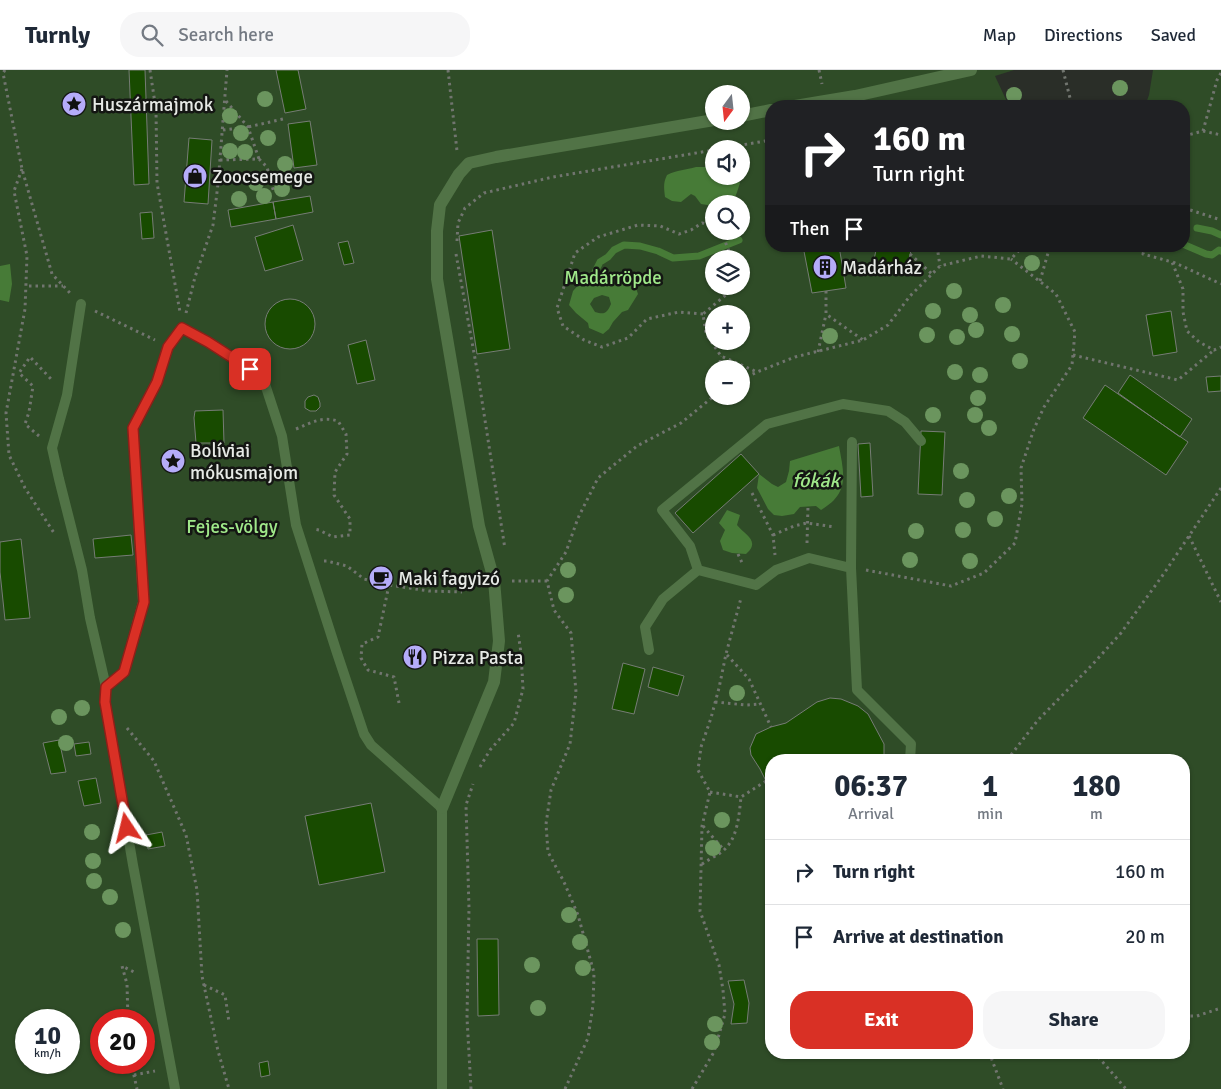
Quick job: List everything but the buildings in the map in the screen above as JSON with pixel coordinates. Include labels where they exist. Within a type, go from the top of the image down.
[{"type":"street","points":[[831,100],[971,70]]},
{"type":"street","points":[[750,114],[765,111]]},
{"type":"street","points":[[442,808],[494,682],[499,641],[494,580],[479,526],[437,279],[437,231],[440,205],[459,174],[469,163],[705,122]]},
{"type":"lane","points":[[81,304],[67,395],[52,448],[58,479],[82,570],[90,618],[106,687],[105,702],[174,1089]]},
{"type":"lane","points":[[106,687],[124,672],[144,602],[133,428],[157,382],[168,347],[182,328],[208,342],[264,378],[282,436],[296,525],[364,734],[372,745],[442,808],[442,1089]]},
{"type":"lane","points":[[698,570],[690,546],[662,510],[767,424],[843,404],[888,411],[905,422],[920,441]]},
{"type":"lane","points":[[852,442],[851,568],[857,690],[911,744],[910,754]]},
{"type":"lane","points":[[698,570],[756,585],[776,570],[809,558],[851,568]]},
{"type":"lane","points":[[649,650],[645,627],[663,598],[698,570]]},
{"type":"path","points":[[5,70],[3,74],[22,169],[52,274],[81,304],[168,347]]},
{"type":"path","points":[[150,70],[156,110],[157,183],[182,328]]},
{"type":"path","points":[[182,328],[195,277],[213,225],[226,101],[227,70]]},
{"type":"path","points":[[448,70],[459,174]]},
{"type":"path","points":[[1063,70],[1070,100]]},
{"type":"path","points":[[1203,131],[1216,80],[1221,73]]},
{"type":"path","points":[[226,101],[248,127],[259,159],[267,167],[274,193]]},
{"type":"path","points":[[223,130],[248,127],[283,119]]},
{"type":"path","points":[[1190,134],[1203,131],[1221,134]]},
{"type":"path","points":[[750,144],[765,141]]},
{"type":"path","points":[[456,242],[458,223],[465,208],[484,193],[553,178],[705,152]]},
{"type":"path","points":[[220,160],[259,159]]},
{"type":"path","points":[[22,169],[14,191],[28,256],[25,309],[6,413],[9,455],[25,488],[57,536]]},
{"type":"path","points":[[1190,210],[1221,220]]},
{"type":"path","points":[[705,224],[702,223],[691,230],[679,234],[660,226],[638,225],[598,237],[575,253],[557,308],[563,326],[584,340],[602,347],[628,338],[647,320],[679,312],[703,314],[727,295]]},
{"type":"path","points":[[456,251],[478,375],[506,554]]},
{"type":"path","points":[[937,252],[940,266]]},
{"type":"path","points":[[1011,259],[1017,252]]},
{"type":"path","points":[[1040,282],[1048,252]]},
{"type":"path","points":[[1144,252],[1143,254],[1172,262],[1221,284]]},
{"type":"path","points":[[910,254],[932,274]]},
{"type":"path","points":[[750,376],[795,357],[864,340],[888,325],[910,296],[940,266],[981,256],[1011,259],[1056,294],[1075,332],[1072,365],[1044,407],[1020,468],[1022,504],[1015,543],[984,573],[951,586],[851,568]]},
{"type":"path","points":[[1172,262],[1183,289],[1187,331],[1199,342],[1214,350]]},
{"type":"path","points":[[29,286],[64,286]]},
{"type":"path","points":[[818,352],[826,314],[826,291]]},
{"type":"path","points":[[703,314],[706,334],[721,356],[757,372]]},
{"type":"path","points":[[826,314],[864,340]]},
{"type":"path","points":[[1073,355],[1178,380],[1214,350],[1221,347]]},
{"type":"path","points":[[720,360],[721,356]]},
{"type":"path","points":[[52,448],[25,424],[33,386],[19,373],[30,357],[67,395]]},
{"type":"path","points":[[565,1089],[588,1038],[593,1005],[594,974],[578,915],[564,882],[548,852],[546,824],[550,790],[570,744],[576,692],[571,633],[554,610],[547,581],[566,552],[578,518],[598,478],[637,446],[681,422],[705,403]]},
{"type":"path","points":[[282,436],[316,421],[328,418],[338,421],[346,434],[347,454],[335,472],[334,495],[350,519],[350,535],[333,537],[319,530],[296,525]]},
{"type":"path","points":[[1012,754],[1038,720],[1092,665],[1120,633],[1165,572],[1221,488]]},
{"type":"path","points":[[752,493],[773,535],[776,570]]},
{"type":"path","points":[[808,506],[807,543],[809,558]]},
{"type":"path","points":[[773,535],[807,523],[824,526]]},
{"type":"path","points":[[1189,536],[1221,602]]},
{"type":"path","points":[[309,563],[327,561],[347,566],[364,579],[389,585],[429,591],[462,592]]},
{"type":"path","points":[[512,590],[511,581],[547,581]]},
{"type":"path","points":[[389,585],[378,637],[362,644],[361,658],[368,670],[394,677],[399,703]]},
{"type":"path","points":[[692,1089],[714,1052],[725,1014],[724,990],[719,965],[700,911],[702,826],[710,792],[698,770],[701,747],[715,702],[742,597],[756,585]]},
{"type":"path","points":[[476,774],[490,750],[514,722],[521,698],[523,689],[521,652],[517,626]]},
{"type":"path","points":[[726,654],[749,679],[770,727]]},
{"type":"path","points":[[105,702],[154,761],[186,835],[197,890],[202,976],[218,1051],[229,1089]]},
{"type":"path","points":[[715,702],[746,705],[760,704]]},
{"type":"path","points":[[710,792],[741,798],[765,781]]},
{"type":"path","points":[[471,1089],[467,1018],[469,908],[466,806],[474,782]]},
{"type":"path","points":[[702,864],[724,850],[734,838],[741,798]]},
{"type":"path","points":[[702,826],[724,850]]},
{"type":"path","points":[[128,1009],[127,984],[122,966],[155,981]]},
{"type":"path","points":[[204,986],[226,995],[229,1022]]},
{"type":"path","points":[[1190,1016],[1197,1016],[1221,1008]]},
{"type":"path","points":[[992,1059],[1003,1089]]},
{"type":"path","points":[[1100,1059],[1126,1089]]},
{"type":"path","points":[[137,1089],[134,1075],[171,1069]]},
{"type":"green space","points":[[0,70],[1014,70],[995,76],[1006,100],[765,100],[765,252],[1190,252],[1190,100],[1147,100],[1153,70],[1221,70],[1221,1089],[0,1089]]},
{"type":"water","points":[[705,167],[705,185],[739,185],[736,195],[705,195],[705,205],[701,204],[691,194],[681,202],[672,201],[665,197],[664,183],[667,175],[678,171]]},
{"type":"water","points":[[10,264],[12,284],[9,302],[0,300],[0,266]]},
{"type":"water","points":[[611,278],[635,285],[638,294],[628,310],[622,312],[603,334],[589,328],[588,323],[569,305],[573,291],[581,282],[599,285]],"holes":[[[602,295],[609,297],[611,304],[607,311],[603,313],[595,312],[590,304],[594,298]]]},
{"type":"water","name":"fókák","points":[[839,446],[843,482],[837,497],[830,504],[821,510],[816,506],[800,507],[794,514],[782,516],[774,515],[768,509],[757,488],[759,474],[778,487],[786,482],[790,461]]},
{"type":"water","points":[[727,510],[740,515],[737,525],[752,542],[746,554],[723,550],[720,541],[725,530],[719,523]]},
{"type":"waterway","points":[[1197,228],[1221,235]]},
{"type":"waterway","points":[[590,282],[600,262],[614,250],[624,245],[640,246],[673,258],[699,256],[739,240]]},
{"type":"waterway","points":[[1190,247],[1212,255],[1219,250],[1221,251]]},
{"type":"place","name":"Huszármajmok","points":[[74,104]]},
{"type":"place","name":"Zoocsemege","points":[[195,176]]},
{"type":"place","name":"Madárház","points":[[825,267]]},
{"type":"place","name":"Bolíviai mókusmajom","points":[[173,461]]},
{"type":"place","name":"Maki fagyizó","points":[[381,578]]},
{"type":"place","name":"Pizza Pasta","points":[[415,657]]},
{"type":"route","points":[[127,828],[105,702],[106,687],[124,672],[144,602],[133,428],[157,382],[168,347],[182,328],[250,369]]},
{"type":"park label","name":"Madárröpde","points":[[613,277]]},
{"type":"park label","name":"Fejes-völgy","points":[[232,526]]}]
